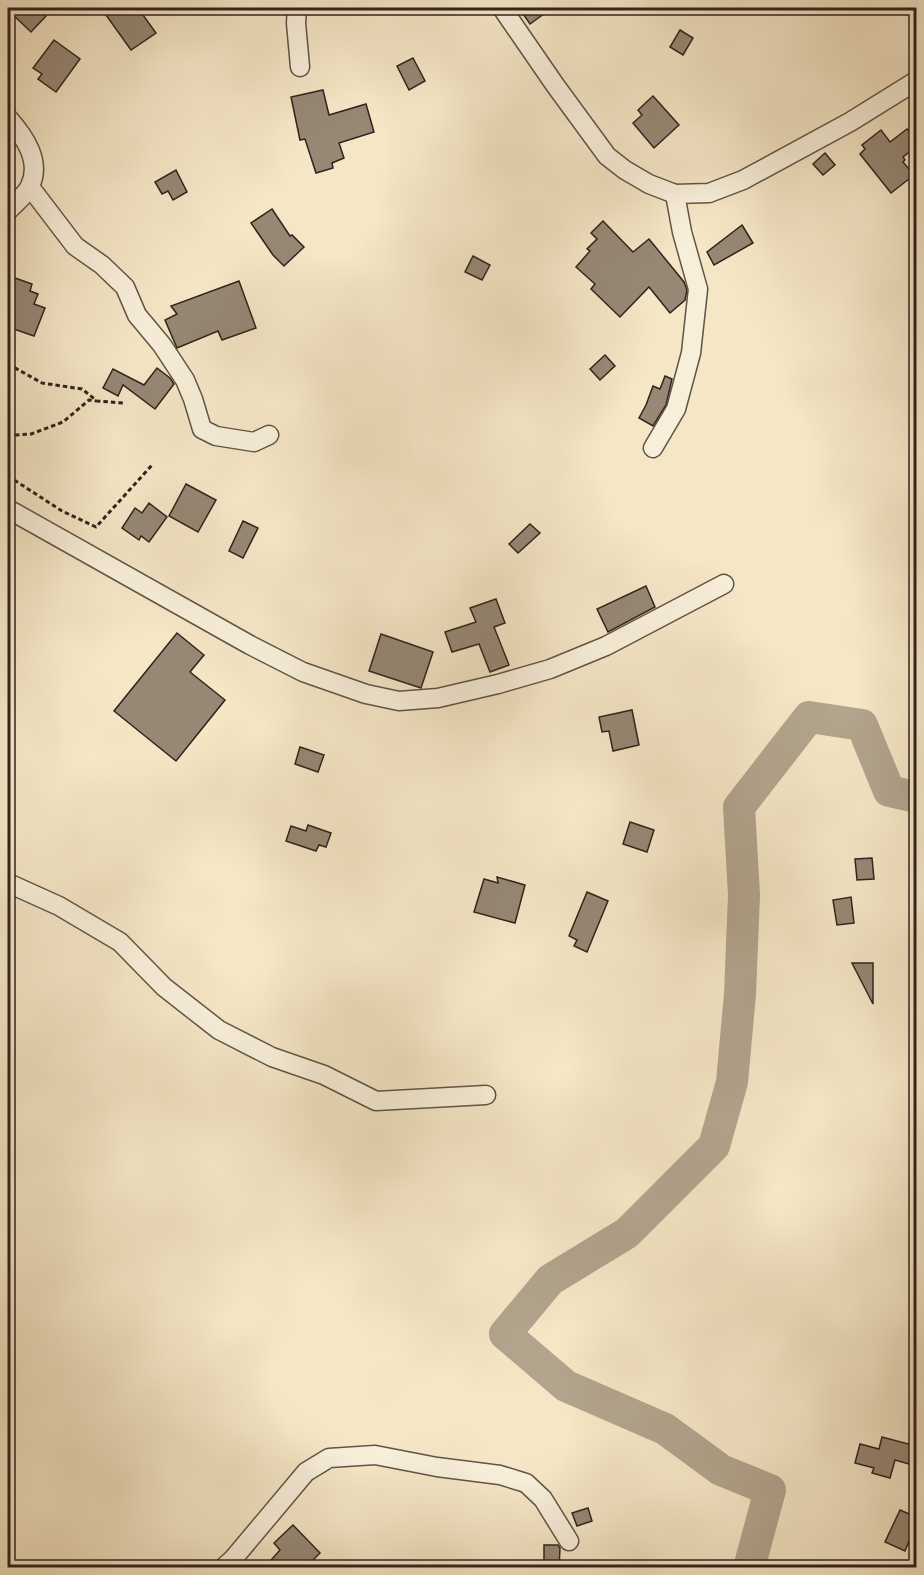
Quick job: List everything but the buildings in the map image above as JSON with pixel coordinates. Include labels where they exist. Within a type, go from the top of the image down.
[{"type":"street","points":[[297,8],[300,67]]},
{"type":"street","points":[[502,8],[607,156],[649,184],[675,195],[709,193],[743,180],[850,122],[916,81]]},
{"type":"street","points":[[8,118],[22,134],[32,152],[33,172],[30,187],[8,211]]},
{"type":"street","points":[[30,187],[75,246],[102,265],[124,287],[137,315],[162,345],[185,380],[202,429],[216,436],[254,442],[269,435]]},
{"type":"street","points":[[653,448],[676,409],[692,353],[698,288],[682,232],[675,195]]},
{"type":"street","points":[[8,509],[230,634],[303,672],[366,694],[399,701],[438,698],[550,669],[606,646],[724,584]]},
{"type":"street","points":[[8,883],[59,906],[120,942],[164,987],[219,1029],[272,1057],[324,1075],[376,1101],[486,1095]]},
{"type":"street","points":[[223,1568],[306,1472],[329,1458],[375,1455],[437,1467],[500,1475],[526,1483],[543,1499],[569,1541]]},
{"type":"path","points":[[8,364],[42,383],[82,389],[97,401]]},
{"type":"path","points":[[8,438],[48,429],[71,417],[89,400],[123,403]]},
{"type":"path","points":[[8,476],[62,511],[96,527],[153,464]]},
{"type":"waterway","points":[[749,1568],[770,1490],[721,1470],[665,1429],[566,1386],[505,1334],[550,1280],[627,1233],[714,1146],[732,1082],[740,994],[744,895],[739,807],[809,717],[862,725],[889,791],[916,797]]}]
